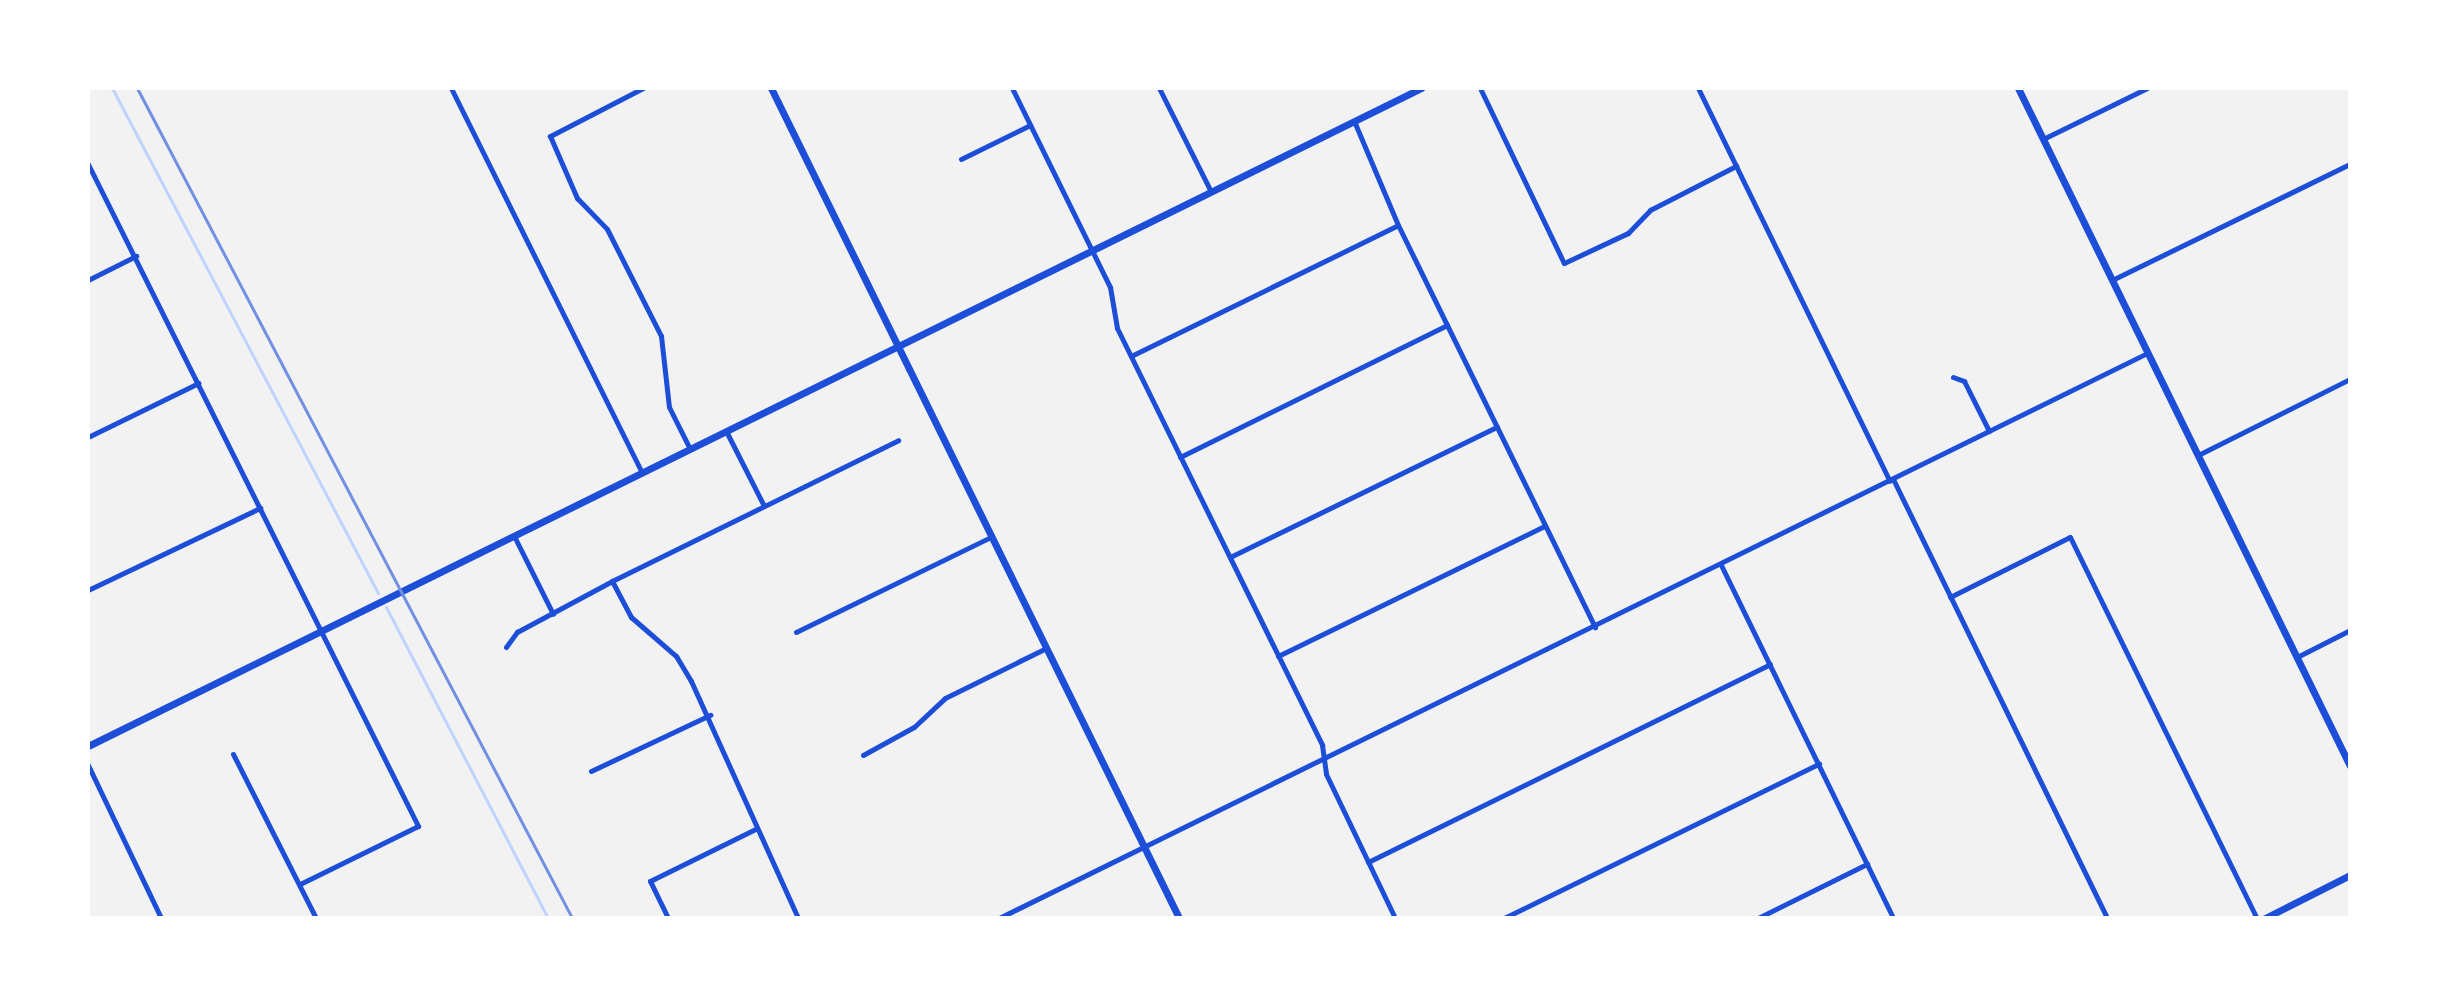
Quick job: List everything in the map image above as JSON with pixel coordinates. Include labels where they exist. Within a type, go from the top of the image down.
[{"type":"street","points":[[451,88],[642,473]]},
{"type":"street","points":[[643,88],[550,136],[577,198],[607,229],[661,336],[669,407],[690,449]]},
{"type":"street","points":[[771,88],[1179,918]]},
{"type":"street","points":[[1012,88],[1094,253],[1131,356],[1278,656],[1325,758],[1326,774],[1395,918]]},
{"type":"street","points":[[1159,88],[1211,192]]},
{"type":"street","points":[[88,746],[1094,253],[1421,88]]},
{"type":"street","points":[[1480,88],[1564,263],[1628,233],[1650,210],[1736,166]]},
{"type":"street","points":[[1698,88],[2107,918]]},
{"type":"street","points":[[2018,88],[2350,766]]},
{"type":"street","points":[[2043,139],[2147,88]]},
{"type":"street","points":[[1354,121],[1398,225],[1595,627]]},
{"type":"street","points":[[961,159],[1030,125]]},
{"type":"street","points":[[88,164],[418,826],[300,884]]},
{"type":"street","points":[[2111,280],[2350,164]]},
{"type":"street","points":[[1131,356],[1398,225]]},
{"type":"street","points":[[88,280],[136,256]]},
{"type":"street","points":[[1180,457],[1447,325]]},
{"type":"street","points":[[999,918],[2147,353]]},
{"type":"street","points":[[1953,377],[1964,381],[1989,431]]},
{"type":"street","points":[[2197,455],[2350,379]]},
{"type":"street","points":[[88,437],[198,383]]},
{"type":"street","points":[[1230,557],[1497,427]]},
{"type":"street","points":[[726,431],[764,506]]},
{"type":"street","points":[[506,647],[517,632],[612,581],[898,440]]},
{"type":"street","points":[[88,590],[260,508]]},
{"type":"street","points":[[1278,656],[1545,526]]},
{"type":"street","points":[[514,536],[553,614]]},
{"type":"street","points":[[796,632],[991,537]]},
{"type":"street","points":[[1950,597],[2070,537],[2257,918]]},
{"type":"street","points":[[1721,565],[1893,918]]},
{"type":"street","points":[[612,581],[631,617],[676,656],[710,715],[755,829],[798,918]]},
{"type":"street","points":[[2297,657],[2350,630]]},
{"type":"street","points":[[863,755],[914,727],[945,698],[1046,648]]},
{"type":"street","points":[[1368,862],[1770,664]]},
{"type":"street","points":[[591,771],[710,715]]},
{"type":"street","points":[[233,754],[316,918]]},
{"type":"street","points":[[1504,918],[1819,764]]},
{"type":"street","points":[[88,765],[161,918]]},
{"type":"street","points":[[668,918],[650,881],[755,829]]},
{"type":"street","points":[[1758,918],[1867,864]]},
{"type":"street","points":[[2266,918],[2350,875]]},
{"type":"waterway","points":[[112,88],[378,593]]},
{"type":"waterway","points":[[386,607],[548,918]]},
{"type":"railway","points":[[137,88],[572,918]]}]
